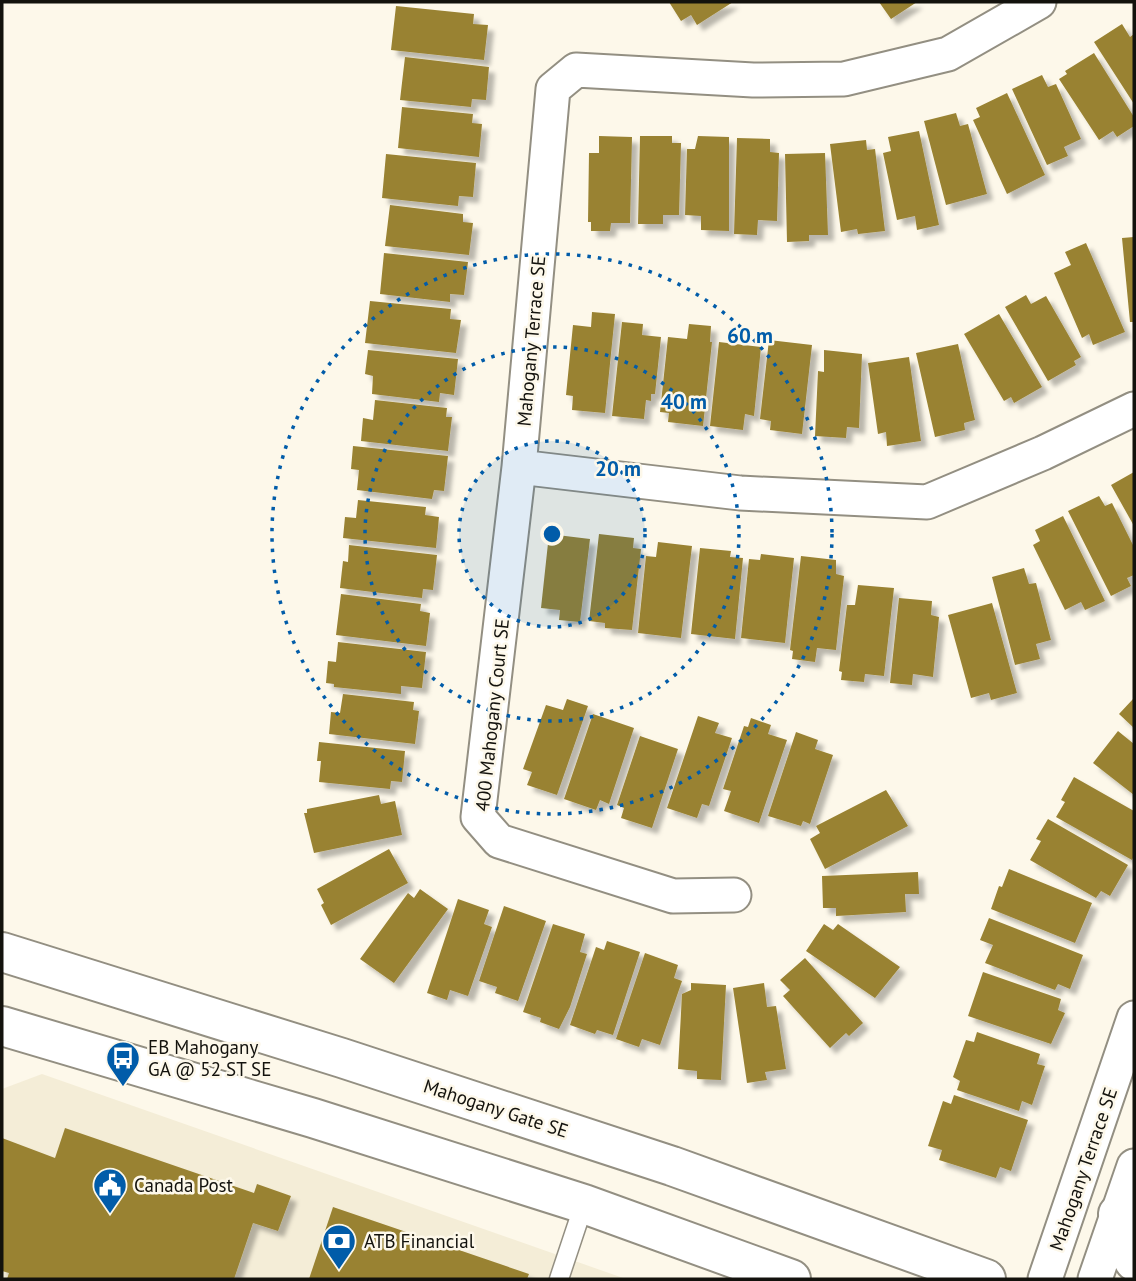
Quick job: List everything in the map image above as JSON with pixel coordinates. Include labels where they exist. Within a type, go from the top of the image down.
[{"type":"street","name":"Mahogany Terrace SE","points":[[519,467],[553,89],[576,70],[753,79],[844,79],[948,54],[1040,2]]},
{"type":"street","points":[[519,467],[740,493],[927,502],[1043,453],[1134,409]]},
{"type":"street","name":"400 Mahogany Court SE","points":[[519,467],[478,817],[499,842],[673,896],[734,895]]},
{"type":"street","name":"Mahogany Gate SE","points":[[2,952],[342,1058],[672,1166],[986,1279]]},
{"type":"street","name":"Mahogany Terrace SE","points":[[1045,1279],[1134,1018]]},
{"type":"street","points":[[2,1026],[313,1118],[584,1204],[791,1279]]},
{"type":"street","points":[[1095,1279],[1134,1166]]},
{"type":"street","points":[[1118,1214],[1134,1261]]},
{"type":"lane","points":[[559,1279],[584,1204]]},
{"type":"shaded area","points":[[42,1074],[626,1279],[2,1279],[2,1089]]},
{"type":"building","points":[[669,2],[733,2],[697,25],[691,15],[681,21]]},
{"type":"building","points":[[879,2],[917,2],[891,19]]},
{"type":"building","points":[[396,6],[474,14],[473,24],[488,25],[484,60],[391,50]]},
{"type":"building","points":[[1122,24],[1130,37],[1134,34],[1134,104],[1094,42]]},
{"type":"building","points":[[1094,53],[1134,117],[1134,126],[1117,137],[1113,131],[1099,140],[1059,79],[1067,74],[1065,71]]},
{"type":"building","points":[[405,57],[489,67],[486,100],[472,99],[471,107],[400,100]]},
{"type":"building","points":[[1042,75],[1048,87],[1056,84],[1081,139],[1064,147],[1068,156],[1047,165],[1012,89]]},
{"type":"building","points":[[1007,93],[1045,175],[1007,194],[973,120],[980,117],[976,108]]},
{"type":"building","points":[[402,107],[473,114],[472,123],[482,124],[479,157],[398,148]]},
{"type":"building","points":[[956,113],[960,126],[968,124],[987,194],[946,205],[924,121]]},
{"type":"building","points":[[919,131],[939,225],[917,230],[915,216],[897,220],[883,153],[891,151],[888,137]]},
{"type":"building","points":[[599,136],[632,137],[630,223],[611,223],[610,231],[591,231],[591,222],[588,222],[589,153],[599,153]]},
{"type":"building","points":[[640,136],[672,136],[672,143],[681,143],[679,215],[663,215],[663,224],[638,224]]},
{"type":"building","points":[[698,136],[729,137],[729,231],[701,230],[701,216],[685,215],[687,149],[695,149]]},
{"type":"building","points":[[737,138],[770,139],[770,152],[779,153],[777,221],[758,220],[757,235],[734,234]]},
{"type":"building","points":[[866,140],[867,150],[875,149],[885,231],[858,234],[857,229],[841,232],[830,144]]},
{"type":"building","points":[[825,153],[828,235],[809,235],[809,241],[787,242],[785,154]]},
{"type":"building","points":[[386,154],[476,163],[473,197],[459,196],[458,206],[382,198]]},
{"type":"building","points":[[390,205],[463,214],[463,222],[473,223],[469,255],[385,246]]},
{"type":"building","points":[[1134,237],[1134,322],[1130,322],[1122,238]]},
{"type":"building","points":[[1086,243],[1125,332],[1093,345],[1089,334],[1082,338],[1054,273],[1071,265],[1065,252]]},
{"type":"building","points":[[384,253],[468,262],[464,295],[450,294],[450,302],[380,294]]},
{"type":"building","points":[[1026,295],[1031,304],[1046,296],[1081,357],[1074,361],[1076,365],[1048,381],[1005,307]]},
{"type":"building","points":[[370,301],[451,309],[450,319],[461,320],[456,353],[365,343]]},
{"type":"building","points":[[592,312],[615,314],[605,413],[572,410],[573,396],[566,395],[573,325],[591,327]]},
{"type":"building","points":[[999,314],[1042,387],[1014,403],[1011,397],[1004,401],[964,334]]},
{"type":"building","points":[[622,322],[643,324],[642,335],[661,337],[655,394],[651,394],[651,401],[646,400],[644,419],[612,416]]},
{"type":"building","points":[[689,324],[711,326],[712,342],[703,426],[668,422],[669,413],[660,412],[668,337],[687,339]]},
{"type":"building","points":[[769,340],[812,345],[802,434],[770,430],[771,421],[760,419]]},
{"type":"building","points":[[719,342],[761,347],[754,416],[745,414],[743,430],[710,426]]},
{"type":"building","points":[[958,344],[975,420],[964,423],[965,430],[935,437],[916,353]]},
{"type":"building","points":[[368,350],[458,359],[454,395],[440,393],[439,402],[372,394],[373,376],[365,374]]},
{"type":"building","points":[[824,350],[862,354],[859,428],[847,427],[846,438],[815,436],[818,371],[824,372]]},
{"type":"building","points":[[909,357],[921,441],[887,446],[886,432],[878,434],[868,363]]},
{"type":"building","points":[[375,400],[447,408],[446,417],[452,417],[448,451],[361,441],[363,418],[373,420]]},
{"type":"building","points":[[353,446],[448,456],[444,491],[434,490],[432,499],[357,490],[359,470],[351,469]]},
{"type":"building","points":[[1134,472],[1134,526],[1111,485]]},
{"type":"building","points":[[1099,496],[1105,506],[1112,503],[1134,547],[1134,575],[1127,578],[1131,586],[1111,596],[1068,511]]},
{"type":"building","points":[[358,500],[426,507],[425,515],[439,517],[436,548],[343,538],[345,517],[356,518]]},
{"type":"building","points":[[1063,516],[1105,601],[1085,610],[1081,602],[1065,610],[1033,545],[1040,541],[1035,530]]},
{"type":"building","points":[[549,534],[590,539],[580,622],[559,620],[560,610],[541,608]]},
{"type":"building","points":[[599,534],[634,538],[633,548],[641,549],[632,630],[605,628],[605,623],[589,621]]},
{"type":"building","points":[[658,542],[692,546],[681,638],[638,633],[646,556],[656,557]]},
{"type":"building","points":[[349,545],[437,555],[433,590],[423,589],[422,598],[340,588],[343,561],[348,562]]},
{"type":"building","points":[[700,548],[731,551],[730,557],[743,558],[735,639],[691,634]]},
{"type":"building","points":[[761,554],[794,558],[785,643],[741,638],[749,559],[760,560]]},
{"type":"building","points":[[801,556],[836,560],[836,574],[844,576],[836,650],[817,648],[815,662],[792,659],[793,651],[790,650]]},
{"type":"building","points":[[1024,568],[1029,584],[1036,583],[1051,640],[1036,644],[1040,659],[1015,665],[992,577]]},
{"type":"building","points":[[858,585],[894,588],[884,676],[865,674],[864,682],[841,680],[842,672],[839,671],[847,605],[855,605]]},
{"type":"building","points":[[341,594],[421,604],[420,611],[430,613],[426,646],[336,635]]},
{"type":"building","points":[[899,598],[932,601],[931,615],[939,617],[933,677],[913,674],[912,685],[890,683]]},
{"type":"building","points":[[992,603],[1017,693],[991,700],[989,693],[971,698],[948,615]]},
{"type":"building","points":[[338,642],[426,652],[422,688],[401,686],[401,694],[334,687],[334,684],[326,683],[328,661],[336,662]]},
{"type":"building","points":[[343,694],[414,702],[413,710],[419,711],[415,744],[329,734],[331,712],[340,713]]},
{"type":"building","points":[[567,699],[588,706],[557,795],[527,785],[532,772],[523,769],[546,705],[563,710]]},
{"type":"building","points":[[1134,700],[1134,728],[1119,714]]},
{"type":"building","points":[[593,714],[634,728],[609,804],[600,800],[596,810],[564,799]]},
{"type":"building","points":[[698,716],[719,723],[715,733],[732,738],[709,806],[702,804],[697,818],[667,808]]},
{"type":"building","points":[[751,718],[771,725],[768,734],[787,740],[759,823],[724,811],[731,791],[723,789],[744,726],[748,727]]},
{"type":"building","points":[[1118,731],[1134,744],[1134,795],[1093,763]]},
{"type":"building","points":[[796,732],[818,740],[815,749],[833,755],[810,824],[803,821],[801,826],[768,816]]},
{"type":"building","points":[[640,736],[678,749],[652,828],[621,818],[624,808],[617,805]]},
{"type":"building","points":[[319,742],[405,751],[402,782],[391,781],[390,789],[319,782]]},
{"type":"building","points":[[1074,777],[1134,811],[1132,860],[1056,817],[1065,802],[1061,800]]},
{"type":"building","points":[[886,790],[908,826],[825,869],[810,839],[820,833],[816,826]]},
{"type":"building","points":[[379,795],[381,804],[395,801],[402,835],[314,853],[304,813],[307,813],[307,809]]},
{"type":"building","points":[[1048,819],[1128,865],[1110,896],[1101,891],[1096,898],[1030,860],[1041,841],[1036,839]]},
{"type":"building","points":[[389,849],[408,883],[331,925],[317,889]]},
{"type":"building","points":[[1009,869],[1092,903],[1075,943],[991,909],[999,886],[1002,887]]},
{"type":"building","points":[[918,872],[919,894],[905,894],[906,912],[836,916],[836,908],[823,908],[822,876]]},
{"type":"building","points":[[420,889],[448,909],[394,983],[360,959],[408,893],[414,898]]},
{"type":"building","points":[[458,899],[489,910],[484,924],[492,927],[468,996],[450,990],[447,1000],[427,993]]},
{"type":"building","points":[[504,906],[546,921],[518,1001],[495,993],[497,987],[479,981]]},
{"type":"building","points":[[989,918],[1083,955],[1070,989],[1058,984],[1055,990],[985,963],[993,945],[980,940]]},
{"type":"building","points":[[553,924],[585,934],[580,952],[587,954],[570,1007],[559,1029],[540,1022],[541,1018],[523,1012]]},
{"type":"building","points":[[824,924],[833,930],[838,924],[900,967],[875,998],[806,951]]},
{"type":"building","points":[[607,941],[640,952],[613,1035],[597,1030],[595,1034],[570,1025],[596,947],[604,950]]},
{"type":"building","points":[[645,953],[678,965],[674,978],[682,981],[660,1045],[642,1039],[639,1047],[616,1039]]},
{"type":"building","points":[[805,958],[863,1023],[849,1036],[846,1033],[830,1048],[783,996],[790,990],[780,980]]},
{"type":"building","points":[[983,972],[1061,999],[1058,1010],[1065,1013],[1051,1044],[968,1016]]},
{"type":"building","points":[[691,983],[726,985],[721,1080],[697,1079],[697,1071],[678,1069],[682,994],[691,990]]},
{"type":"building","points":[[764,983],[767,1007],[776,1006],[786,1069],[765,1072],[767,1080],[747,1083],[733,988]]},
{"type":"building","points":[[977,1032],[1040,1054],[1037,1064],[1045,1066],[1032,1105],[1022,1101],[1019,1111],[957,1090],[960,1081],[953,1077],[966,1040],[974,1042]]},
{"type":"building","points":[[954,1095],[1028,1120],[1011,1171],[1000,1167],[996,1178],[939,1160],[942,1150],[928,1146],[943,1101],[951,1104]]},
{"type":"building","points":[[65,1128],[254,1193],[257,1184],[291,1196],[278,1231],[253,1223],[234,1279],[7,1279],[9,1273],[2,1271],[2,1138],[55,1158]]},
{"type":"building","points":[[333,1207],[529,1274],[527,1279],[309,1279]]},
{"type":"place","name":"EB Mahogany GA @ 52 ST SE","points":[[123,1088]]},
{"type":"place","name":"Canada Post","points":[[110,1215]]},
{"type":"place","name":"ATB Financial","points":[[339,1271]]}]
